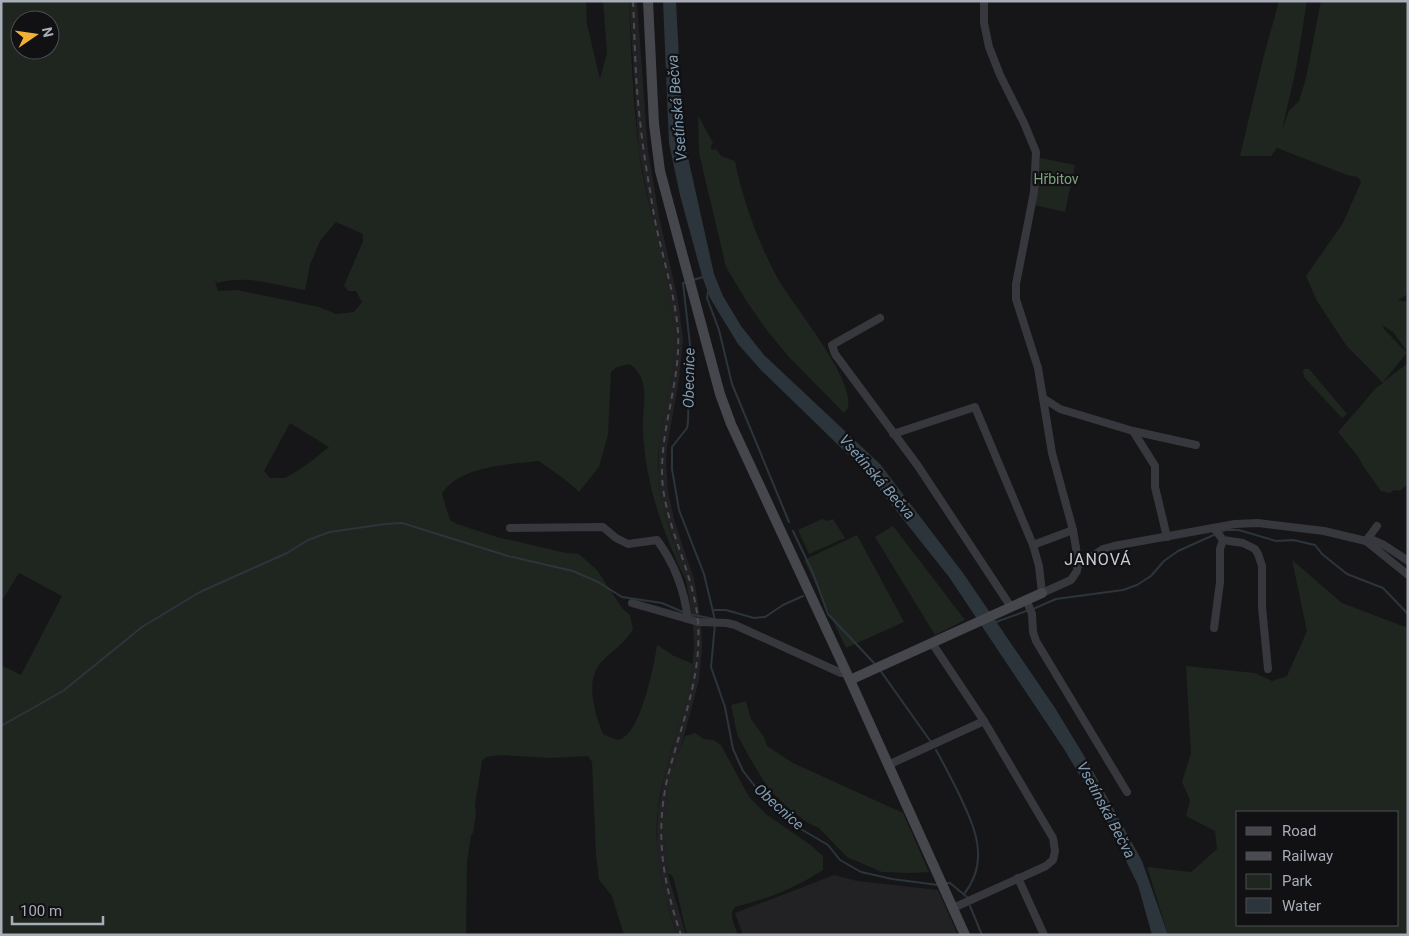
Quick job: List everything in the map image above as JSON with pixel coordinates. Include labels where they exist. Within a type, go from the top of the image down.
[{"type":"main road","points":[[648,1],[652,98],[657,155],[689,281],[725,408],[965,935]]},
{"type":"main road","points":[[848,677],[934,642],[1009,608],[1028,603],[1042,593]]},
{"type":"street","points":[[894,434],[975,407],[1033,546],[1039,566],[1042,593],[1071,580],[1076,574],[1078,565],[1073,530],[1052,453],[1038,368],[1016,299],[1016,284],[1034,192],[1036,152],[989,47],[984,23],[984,1]]},
{"type":"street","points":[[880,318],[832,345],[835,354],[918,466],[1009,608]]},
{"type":"street","points":[[1043,398],[1060,410],[1133,431],[1196,445]]},
{"type":"street","points":[[1133,431],[1155,466],[1155,487],[1168,537]]},
{"type":"street","points":[[1218,534],[1235,524],[1258,523],[1324,530],[1384,545],[1408,561]]},
{"type":"street","points":[[1367,540],[1377,526]]},
{"type":"street","points":[[510,528],[602,527],[616,538],[628,544],[657,540],[668,554],[685,596],[688,619]]},
{"type":"street","points":[[1033,546],[1073,530]]},
{"type":"street","points":[[1078,565],[1098,552],[1110,547],[1168,537],[1218,534],[1255,549],[1262,566],[1262,607],[1268,669]]},
{"type":"street","points":[[1214,628],[1220,582],[1218,534]]},
{"type":"street","points":[[1367,540],[1408,575]]},
{"type":"street","points":[[632,603],[698,622],[735,625],[841,672],[848,677]]},
{"type":"street","points":[[1028,603],[1032,614],[1033,632],[1036,641],[1127,792]]},
{"type":"street","points":[[934,642],[984,720],[1055,843],[1055,855],[1050,863],[953,908]]},
{"type":"street","points":[[888,765],[984,720]]},
{"type":"street","points":[[1018,878],[1044,935]]},
{"type":"shaded area","points":[[629,1],[637,1],[648,151],[659,216],[678,300],[683,339],[679,380],[667,447],[668,491],[675,523],[694,579],[701,621],[702,649],[699,680],[672,780],[665,838],[668,875],[686,935],[677,935],[664,894],[657,858],[657,827],[664,778],[691,678],[694,648],[693,622],[686,581],[662,505],[658,478],[659,446],[673,321],[639,152]]},
{"type":"shaded area","points":[[834,875],[857,881],[938,890],[958,935],[743,935],[735,913]]},
{"type":"green space","points":[[1,1],[586,1],[587,24],[600,79],[607,53],[603,1],[629,1],[639,152],[666,279],[673,322],[673,357],[659,444],[658,477],[667,522],[686,581],[663,527],[652,490],[643,432],[644,387],[637,371],[630,364],[617,367],[611,372],[608,434],[599,467],[579,492],[565,479],[539,461],[500,465],[472,472],[460,477],[442,494],[450,520],[457,524],[497,537],[566,553],[579,554],[597,570],[622,608],[630,615],[633,630],[602,662],[593,677],[592,694],[603,734],[614,739],[621,739],[628,734],[635,724],[645,697],[657,645],[674,656],[693,664],[684,707],[659,799],[657,819],[658,857],[661,876],[670,915],[677,935],[624,935],[612,896],[599,880],[596,855],[592,762],[588,756],[551,758],[501,755],[486,757],[482,761],[475,805],[476,814],[467,863],[466,935],[1,935],[1,665],[21,675],[62,596],[19,573],[1,602]],"holes":[[[336,222],[363,234],[363,241],[344,286],[349,291],[356,291],[362,302],[354,312],[336,314],[319,307],[237,290],[218,291],[215,281],[218,283],[239,280],[250,280],[305,290],[310,265],[320,241]],[[290,423],[329,447],[305,466],[285,478],[270,478],[264,471]]]},
{"type":"green space","points":[[1279,1],[1307,1],[1296,69],[1282,130],[1289,111],[1299,101],[1306,78],[1321,1],[1408,1],[1408,294],[1398,300],[1408,302],[1408,353],[1393,332],[1384,326],[1383,328],[1407,353],[1383,382],[1408,363],[1408,484],[1400,491],[1394,490],[1390,493],[1381,491],[1359,458],[1338,432],[1376,388],[1383,383],[1346,345],[1317,301],[1306,276],[1343,223],[1361,182],[1358,177],[1347,175],[1277,148],[1271,156],[1240,156]]},
{"type":"green space","points":[[698,115],[713,143],[711,149],[715,150],[716,148],[721,156],[735,161],[747,206],[771,265],[785,290],[837,368],[849,403],[844,413],[788,356],[766,329],[726,267],[699,153]]},
{"type":"green space","name":"Hřbitov","points":[[1040,158],[1075,165],[1065,212],[1034,205]]},
{"type":"green space","points":[[1309,369],[1347,414],[1342,418],[1304,377],[1303,370]]},
{"type":"green space","points":[[822,519],[827,521],[833,519],[845,538],[809,554],[798,530]]},
{"type":"green space","points":[[893,526],[965,620],[935,635],[875,537]]},
{"type":"green space","points":[[857,535],[904,622],[846,648],[804,560]]},
{"type":"green space","points":[[1292,560],[1342,603],[1408,628],[1408,935],[1168,935],[1147,867],[1191,872],[1217,849],[1215,831],[1186,816],[1190,800],[1182,782],[1191,753],[1186,666],[1255,673],[1272,681],[1287,676],[1307,631]]},
{"type":"green space","points":[[746,701],[751,719],[764,737],[767,746],[793,763],[903,813],[929,872],[882,872],[847,857],[819,828],[808,823],[787,807],[768,788],[737,734],[731,705]]},
{"type":"green space","points":[[695,733],[704,739],[713,740],[721,745],[749,797],[767,815],[812,846],[823,856],[823,870],[781,892],[735,907],[732,917],[738,935],[687,935],[674,880],[672,875],[668,874],[663,826],[671,776],[685,736]]},
{"type":"water","name":"Vsetínská Bečva","points":[[663,1],[676,1],[683,135],[714,274],[723,296],[741,326],[764,355],[880,464],[963,573],[1055,708],[1089,764],[1142,861],[1168,935],[1152,935],[1138,885],[1105,818],[1064,749],[949,577],[864,470],[760,369],[738,344],[710,298],[702,276],[680,195],[669,143]]},
{"type":"waterway","name":"Obecnice","points":[[693,280],[703,277]]},
{"type":"waterway","name":"Obecnice","points":[[686,282],[683,283],[690,345],[688,422],[687,428],[672,447],[672,469],[679,510],[704,574],[715,620]]},
{"type":"waterway","points":[[708,292],[707,298],[719,330],[732,384],[789,522]]},
{"type":"waterway","points":[[1,726],[63,691],[142,627],[200,592],[287,553],[308,540],[330,532],[402,523],[508,556],[573,571],[598,582],[622,597],[662,603],[685,613]]},
{"type":"waterway","points":[[1220,532],[1239,530],[1276,541],[1293,540],[1315,545],[1322,554],[1347,574],[1383,588],[1408,614]]},
{"type":"waterway","points":[[793,531],[813,573],[828,614],[874,663]]},
{"type":"waterway","points":[[1033,609],[1056,599],[1123,590],[1137,585],[1151,576],[1164,561],[1178,551],[1216,534]]},
{"type":"waterway","name":"Obecnice","points":[[714,610],[726,610],[754,618],[765,617],[783,605],[803,596]]},
{"type":"waterway","points":[[996,622],[1029,610]]},
{"type":"waterway","points":[[689,614],[714,619]]},
{"type":"waterway","name":"Obecnice","points":[[715,624],[711,667],[725,707],[733,749],[743,771],[761,794],[794,825],[828,845],[840,860],[861,872],[892,879],[938,885]]},
{"type":"waterway","points":[[880,670],[931,742]]},
{"type":"waterway","points":[[936,750],[964,805],[977,843],[977,868],[964,894]]},
{"type":"waterway","name":"Obecnice","points":[[945,883],[950,883],[967,897]]},
{"type":"waterway","name":"Obecnice","points":[[970,906],[982,935]]},
{"type":"railway","points":[[633,1],[637,91],[643,144],[654,215],[674,302],[678,332],[676,371],[663,449],[663,488],[670,522],[692,588],[698,622],[697,664],[663,801],[661,840],[665,877],[681,935]]},
{"type":"district","name":"JANOVÁ","points":[[1098,559]]}]
